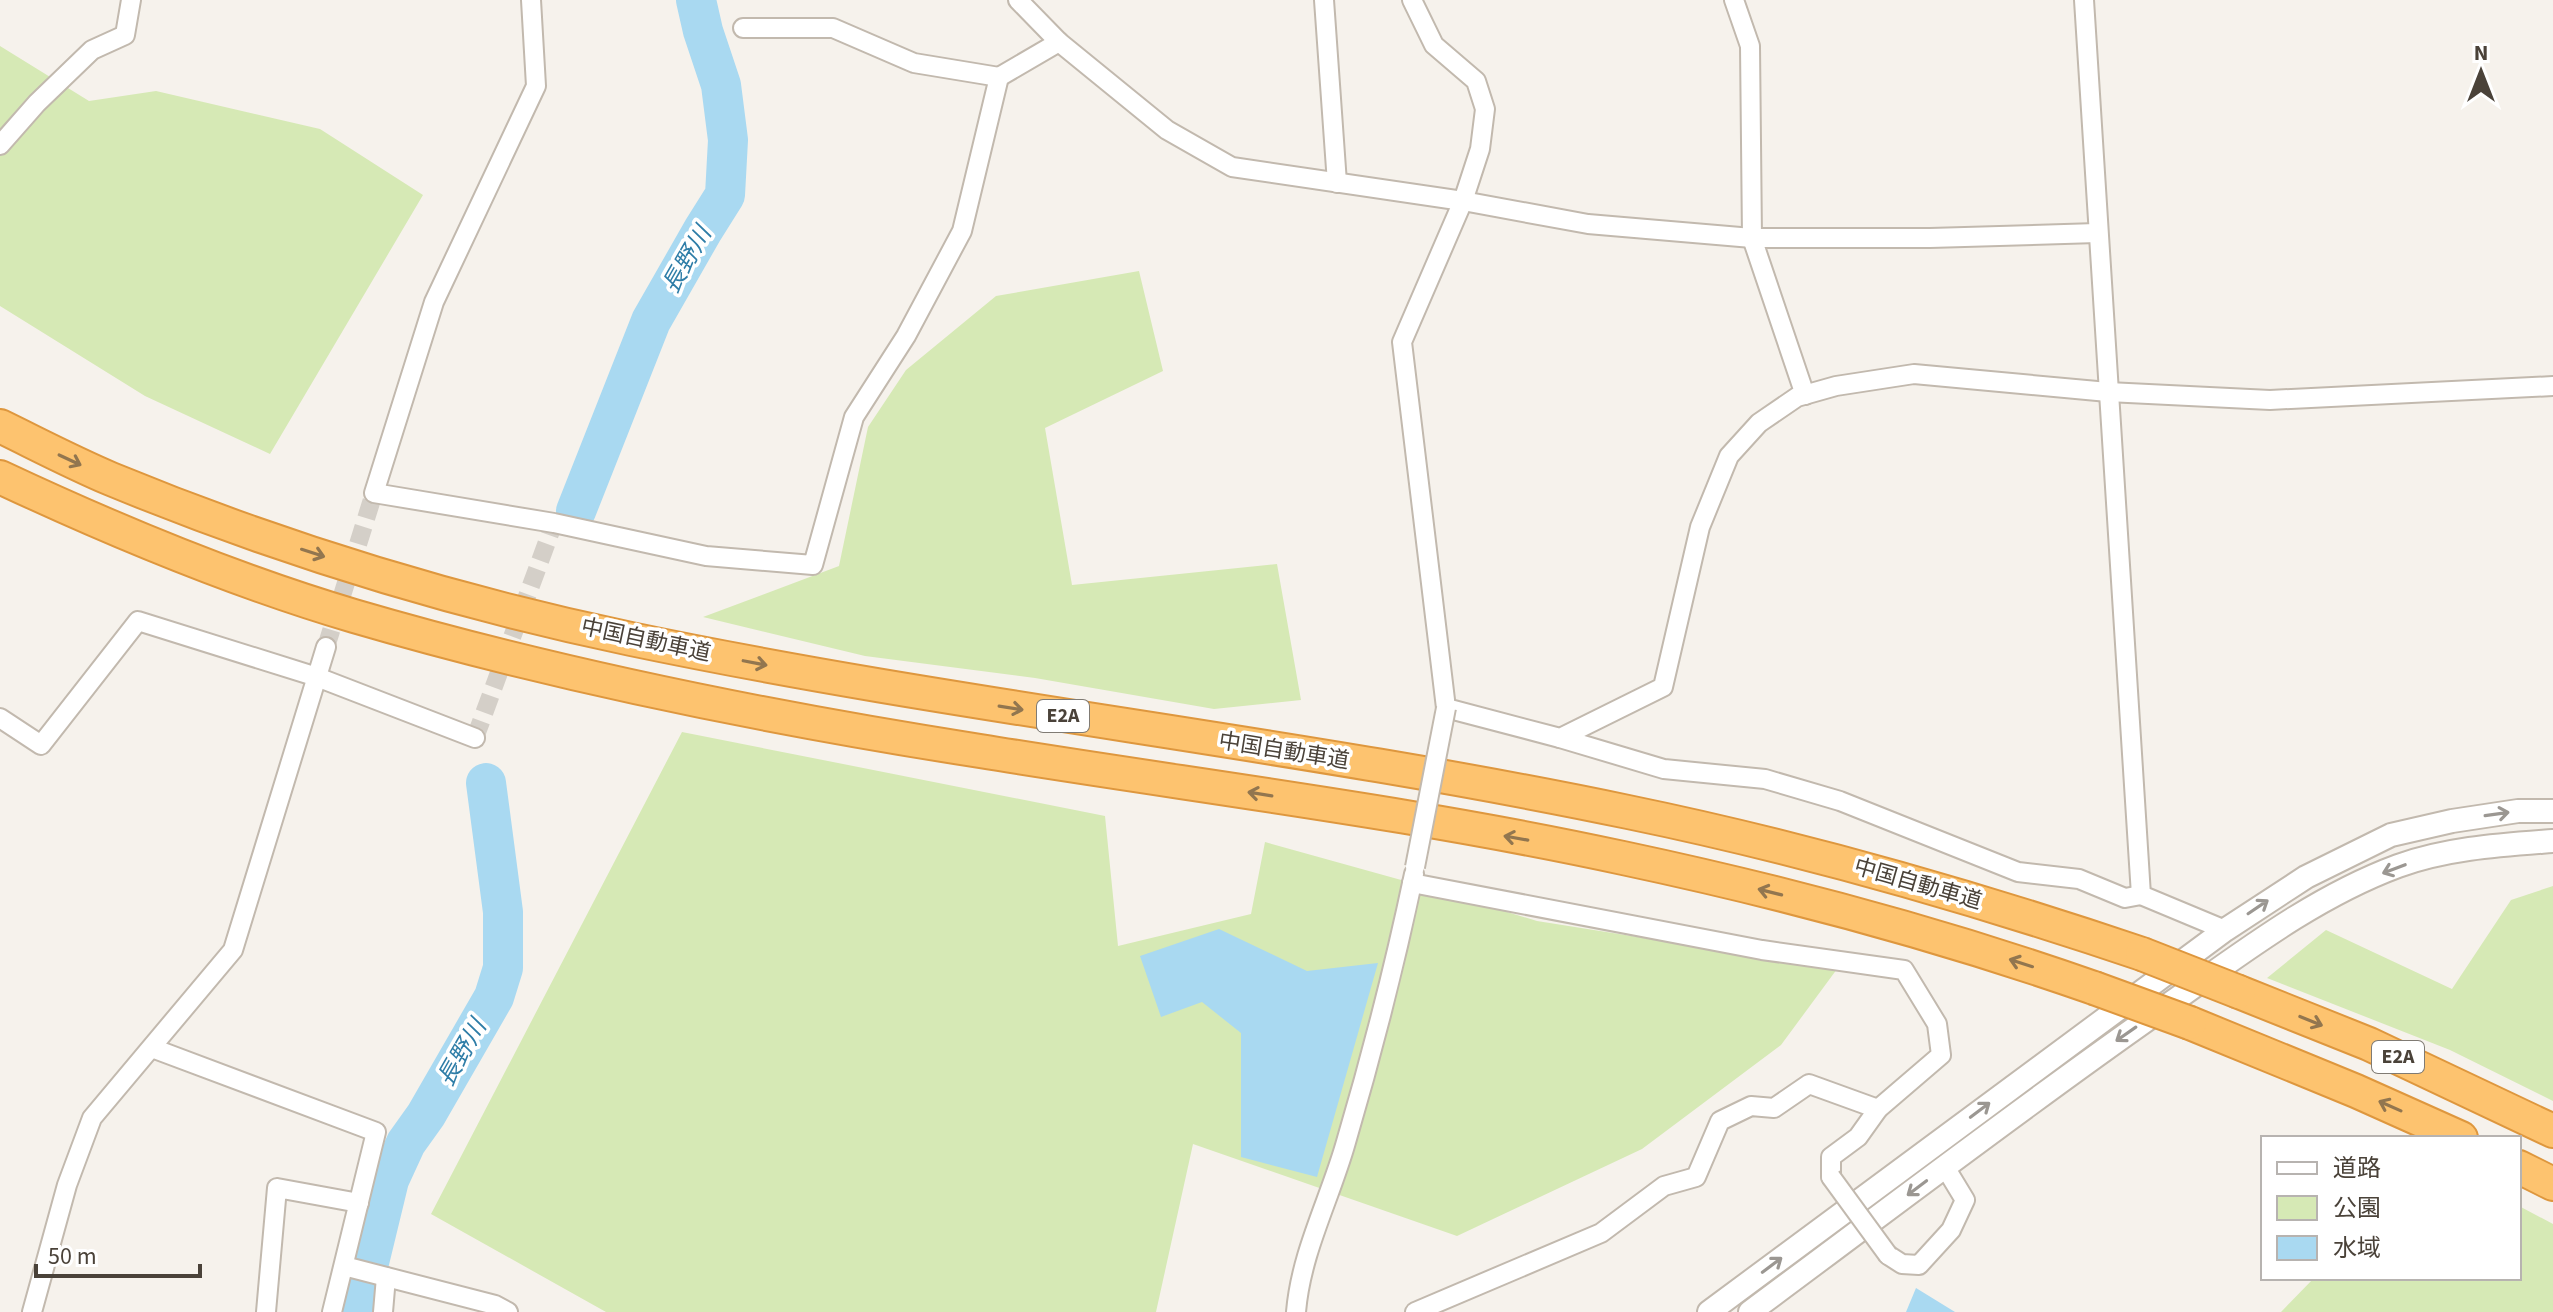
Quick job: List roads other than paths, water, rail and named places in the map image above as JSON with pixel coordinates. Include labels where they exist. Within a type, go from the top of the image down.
[{"type":"highway","name":"中国自動車道","points":[[0,426],[105,476],[222,523],[361,568],[625,638],[786,669],[1331,758],[1626,811],[1778,845],[1923,884],[2142,954],[2239,992],[2369,1044],[2553,1131]]},
{"type":"highway","name":"中国自動車道","points":[[0,477],[89,519],[210,568],[349,615],[487,653],[777,716],[976,751],[1324,804],[1619,857],[1772,892],[2024,963],[2190,1023],[2457,1136]]},
{"type":"highway","points":[[2521,1168],[2553,1184]]},
{"type":"street","points":[[0,145],[37,103],[92,50],[125,35],[131,0]]},
{"type":"street","points":[[531,0],[536,86],[434,302],[374,493],[554,523],[706,556],[813,565],[854,417],[906,336],[962,231],[999,77]]},
{"type":"street","points":[[1018,0],[1059,42],[1167,130],[1232,167],[1463,201],[1588,224],[1752,238],[1930,238],[2097,233]]},
{"type":"street","points":[[1324,0],[1337,183]]},
{"type":"street","points":[[1296,1312],[1311,1242],[1350,1128],[1399,943],[1446,708],[1402,342],[1463,201],[1480,149],[1485,109],[1476,81],[1434,45],[1412,0]]},
{"type":"street","points":[[1734,0],[1750,46],[1752,238],[1805,395]]},
{"type":"street","points":[[2084,0],[2141,895]]},
{"type":"street","points":[[743,28],[833,28],[914,63],[999,77],[1059,42]]},
{"type":"street","points":[[1560,738],[1663,687],[1700,527],[1729,456],[1759,423],[1797,397],[1836,386],[1914,374],[2108,392],[2270,400],[2553,386]]},
{"type":"street","points":[[0,718],[41,745],[138,621],[317,677],[475,738]]},
{"type":"street","points":[[32,1312],[67,1185],[92,1118],[233,950],[326,647]]},
{"type":"street","points":[[1446,708],[1664,769],[1765,779],[1840,801],[2018,872],[2079,879],[2125,898],[2141,895],[2225,930]]},
{"type":"street","points":[[1709,1312],[2225,930],[2306,877],[2391,835],[2505,813],[2553,811]]},
{"type":"street","points":[[1750,1312],[2092,1058],[2256,943],[2330,896],[2399,866],[2464,849],[2553,841]]},
{"type":"street","points":[[1414,875],[1762,950],[1904,970],[1937,1024],[1941,1055],[1878,1109],[1858,1137],[1831,1157],[1831,1177],[1888,1255],[1902,1264],[1919,1265],[1951,1230],[1965,1200],[1945,1167]]},
{"type":"street","points":[[152,1048],[376,1132],[332,1312]]},
{"type":"street","points":[[1415,1312],[1601,1233],[1664,1186],[1696,1177],[1720,1121],[1751,1106],[1774,1108],[1809,1084],[1878,1109]]},
{"type":"street","points":[[266,1312],[277,1188],[359,1203]]},
{"type":"street","points":[[344,1266],[495,1305],[508,1312]]},
{"type":"street","points":[[383,1312],[386,1277]]},
{"type":"water","points":[[1219,929],[1307,971],[1378,963],[1317,1177],[1241,1157],[1241,1033],[1202,1002],[1161,1017],[1140,956]]},
{"type":"water","points":[[1916,1288],[1955,1312],[1906,1312]]},
{"type":"waterway","name":"長野川","points":[[576,511],[651,321],[725,195],[728,140],[721,85],[696,0]]},
{"type":"waterway","name":"長野川","points":[[357,1312],[389,1180],[406,1143],[426,1115],[494,997],[503,968],[503,912],[486,783]]},
{"type":"tunnel","points":[[326,647],[374,493]]},
{"type":"tunnel","points":[[475,738],[554,523]]}]
